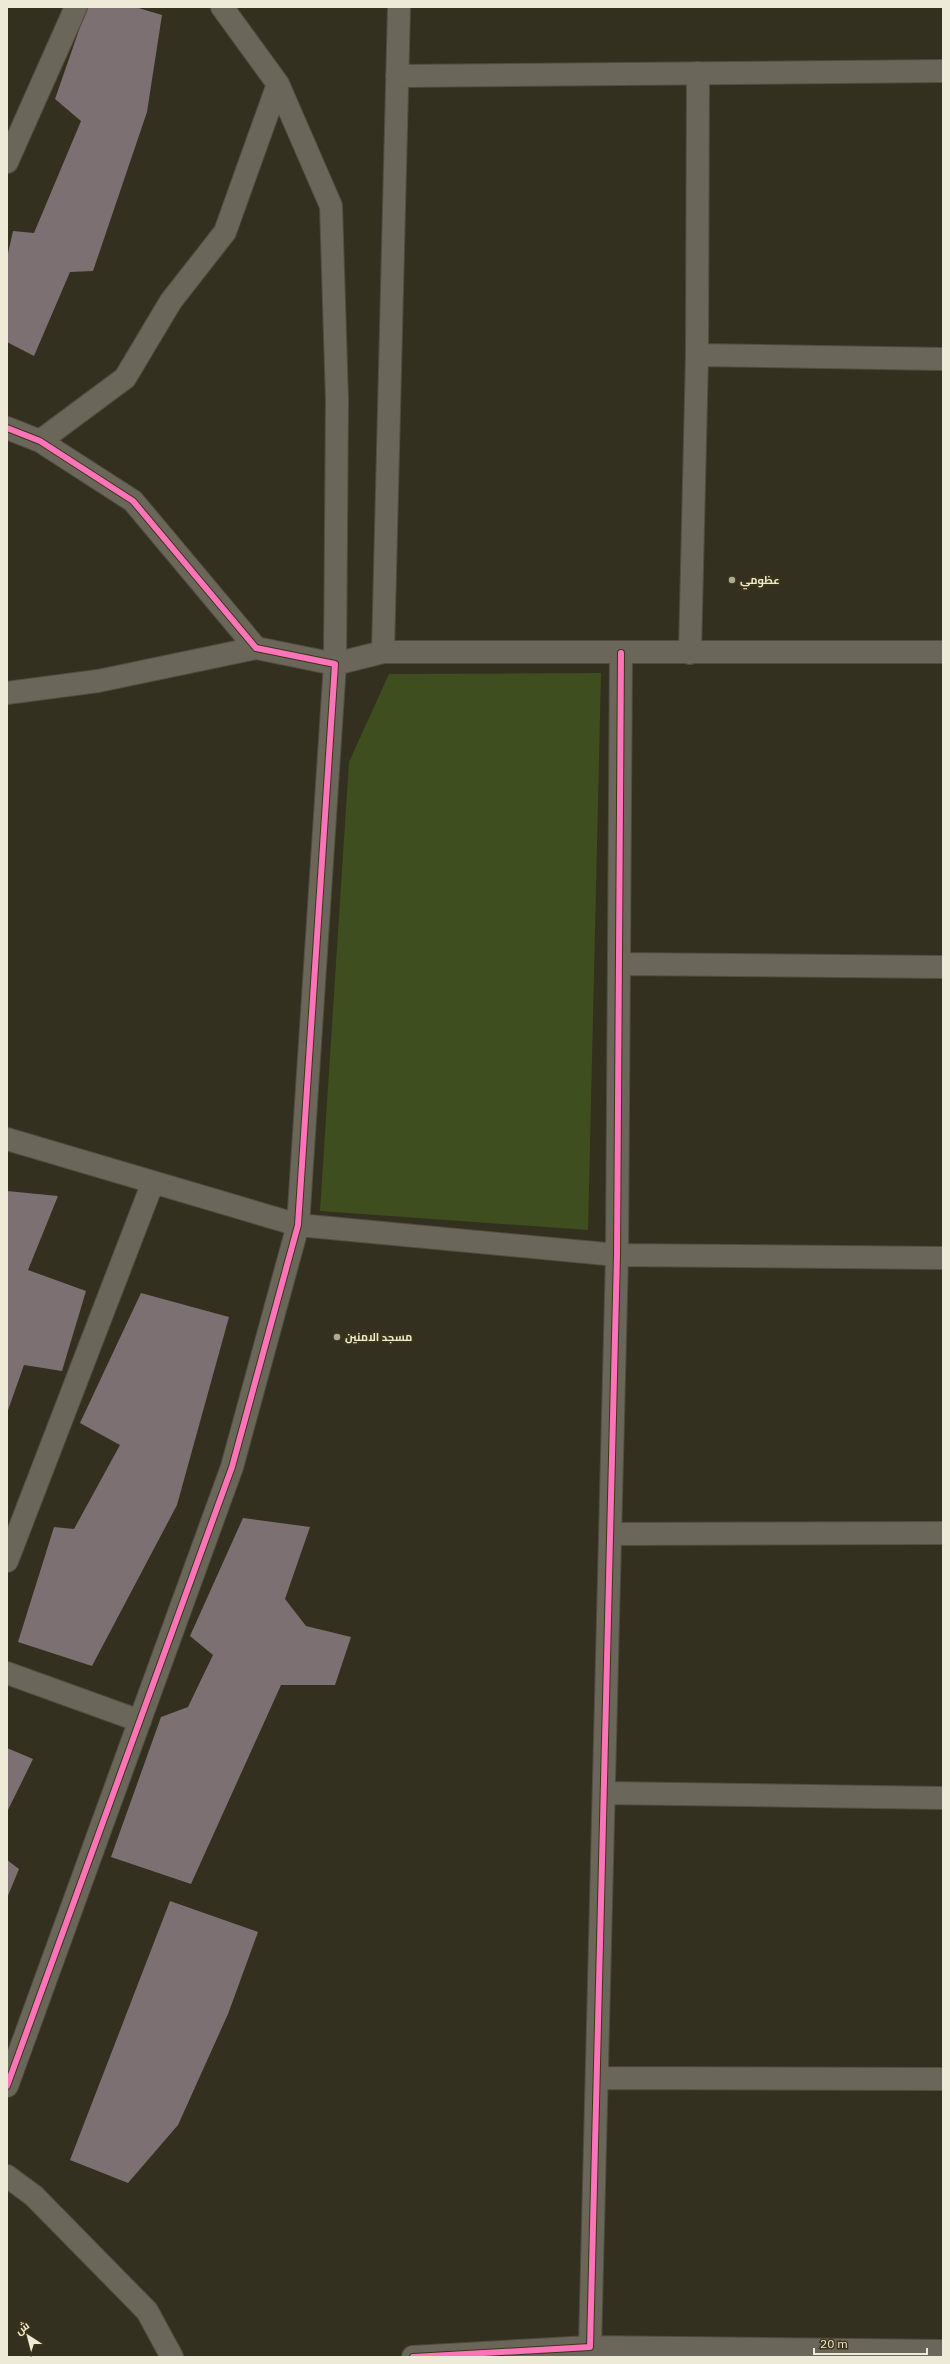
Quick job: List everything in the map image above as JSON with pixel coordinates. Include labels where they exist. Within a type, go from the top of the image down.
[{"type":"street","points":[[7,162],[76,7]]},
{"type":"street","points":[[7,2086],[232,1467],[298,1225],[335,664],[337,400],[331,206],[278,84],[222,7]]},
{"type":"street","points":[[384,652],[399,7]]},
{"type":"street","points":[[397,76],[943,71]]},
{"type":"street","points":[[690,653],[697,355],[698,73]]},
{"type":"street","points":[[40,441],[125,378],[171,301],[225,232],[278,84]]},
{"type":"street","points":[[697,355],[943,359]]},
{"type":"street","points":[[7,428],[40,441],[133,501],[256,648]]},
{"type":"street","points":[[7,693],[98,682],[256,648],[335,664],[384,652],[943,652]]},
{"type":"street","points":[[590,2347],[617,1255],[621,653]]},
{"type":"street","points":[[619,964],[943,967]]},
{"type":"street","points":[[7,1139],[298,1225],[617,1255],[943,1258]]},
{"type":"street","points":[[7,1561],[153,1182]]},
{"type":"street","points":[[610,1534],[943,1533]]},
{"type":"street","points":[[7,1673],[140,1722]]},
{"type":"street","points":[[604,1793],[943,1798]]},
{"type":"street","points":[[597,2078],[943,2079]]},
{"type":"street","points":[[7,2176],[34,2196],[147,2311],[172,2357]]},
{"type":"street","points":[[413,2357],[590,2347],[943,2351]]},
{"type":"green space","points":[[601,673],[588,1230],[320,1211],[349,762],[389,674]]},
{"type":"building","points":[[87,7],[135,7],[162,15],[147,112],[93,271],[70,272],[34,356],[7,342],[7,258],[13,231],[34,233],[81,121],[55,99]]},
{"type":"building","points":[[7,1191],[58,1196],[28,1270],[86,1291],[62,1371],[24,1365],[7,1413]]},
{"type":"building","points":[[141,1293],[229,1317],[177,1505],[92,1666],[18,1642],[54,1527],[74,1529],[120,1445],[80,1423]]},
{"type":"building","points":[[243,1518],[310,1527],[285,1599],[306,1626],[351,1637],[335,1685],[281,1685],[191,1884],[111,1857],[161,1717],[188,1707],[213,1655],[190,1636]]},
{"type":"building","points":[[7,1748],[33,1759],[7,1812]]},
{"type":"building","points":[[7,1860],[19,1869],[7,1898]]},
{"type":"building","points":[[170,1901],[258,1932],[228,2014],[178,2125],[128,2183],[70,2160]]},
{"type":"cycle path","points":[[7,428],[40,441],[133,501],[256,648],[335,664],[298,1225],[232,1467],[7,2086]]},
{"type":"cycle path","points":[[413,2357],[590,2347],[617,1255],[621,653]]},
{"type":"place","name":"عظومي","points":[[732,580]]},
{"type":"place","name":"مسجد الامنين","points":[[337,1337]]}]
